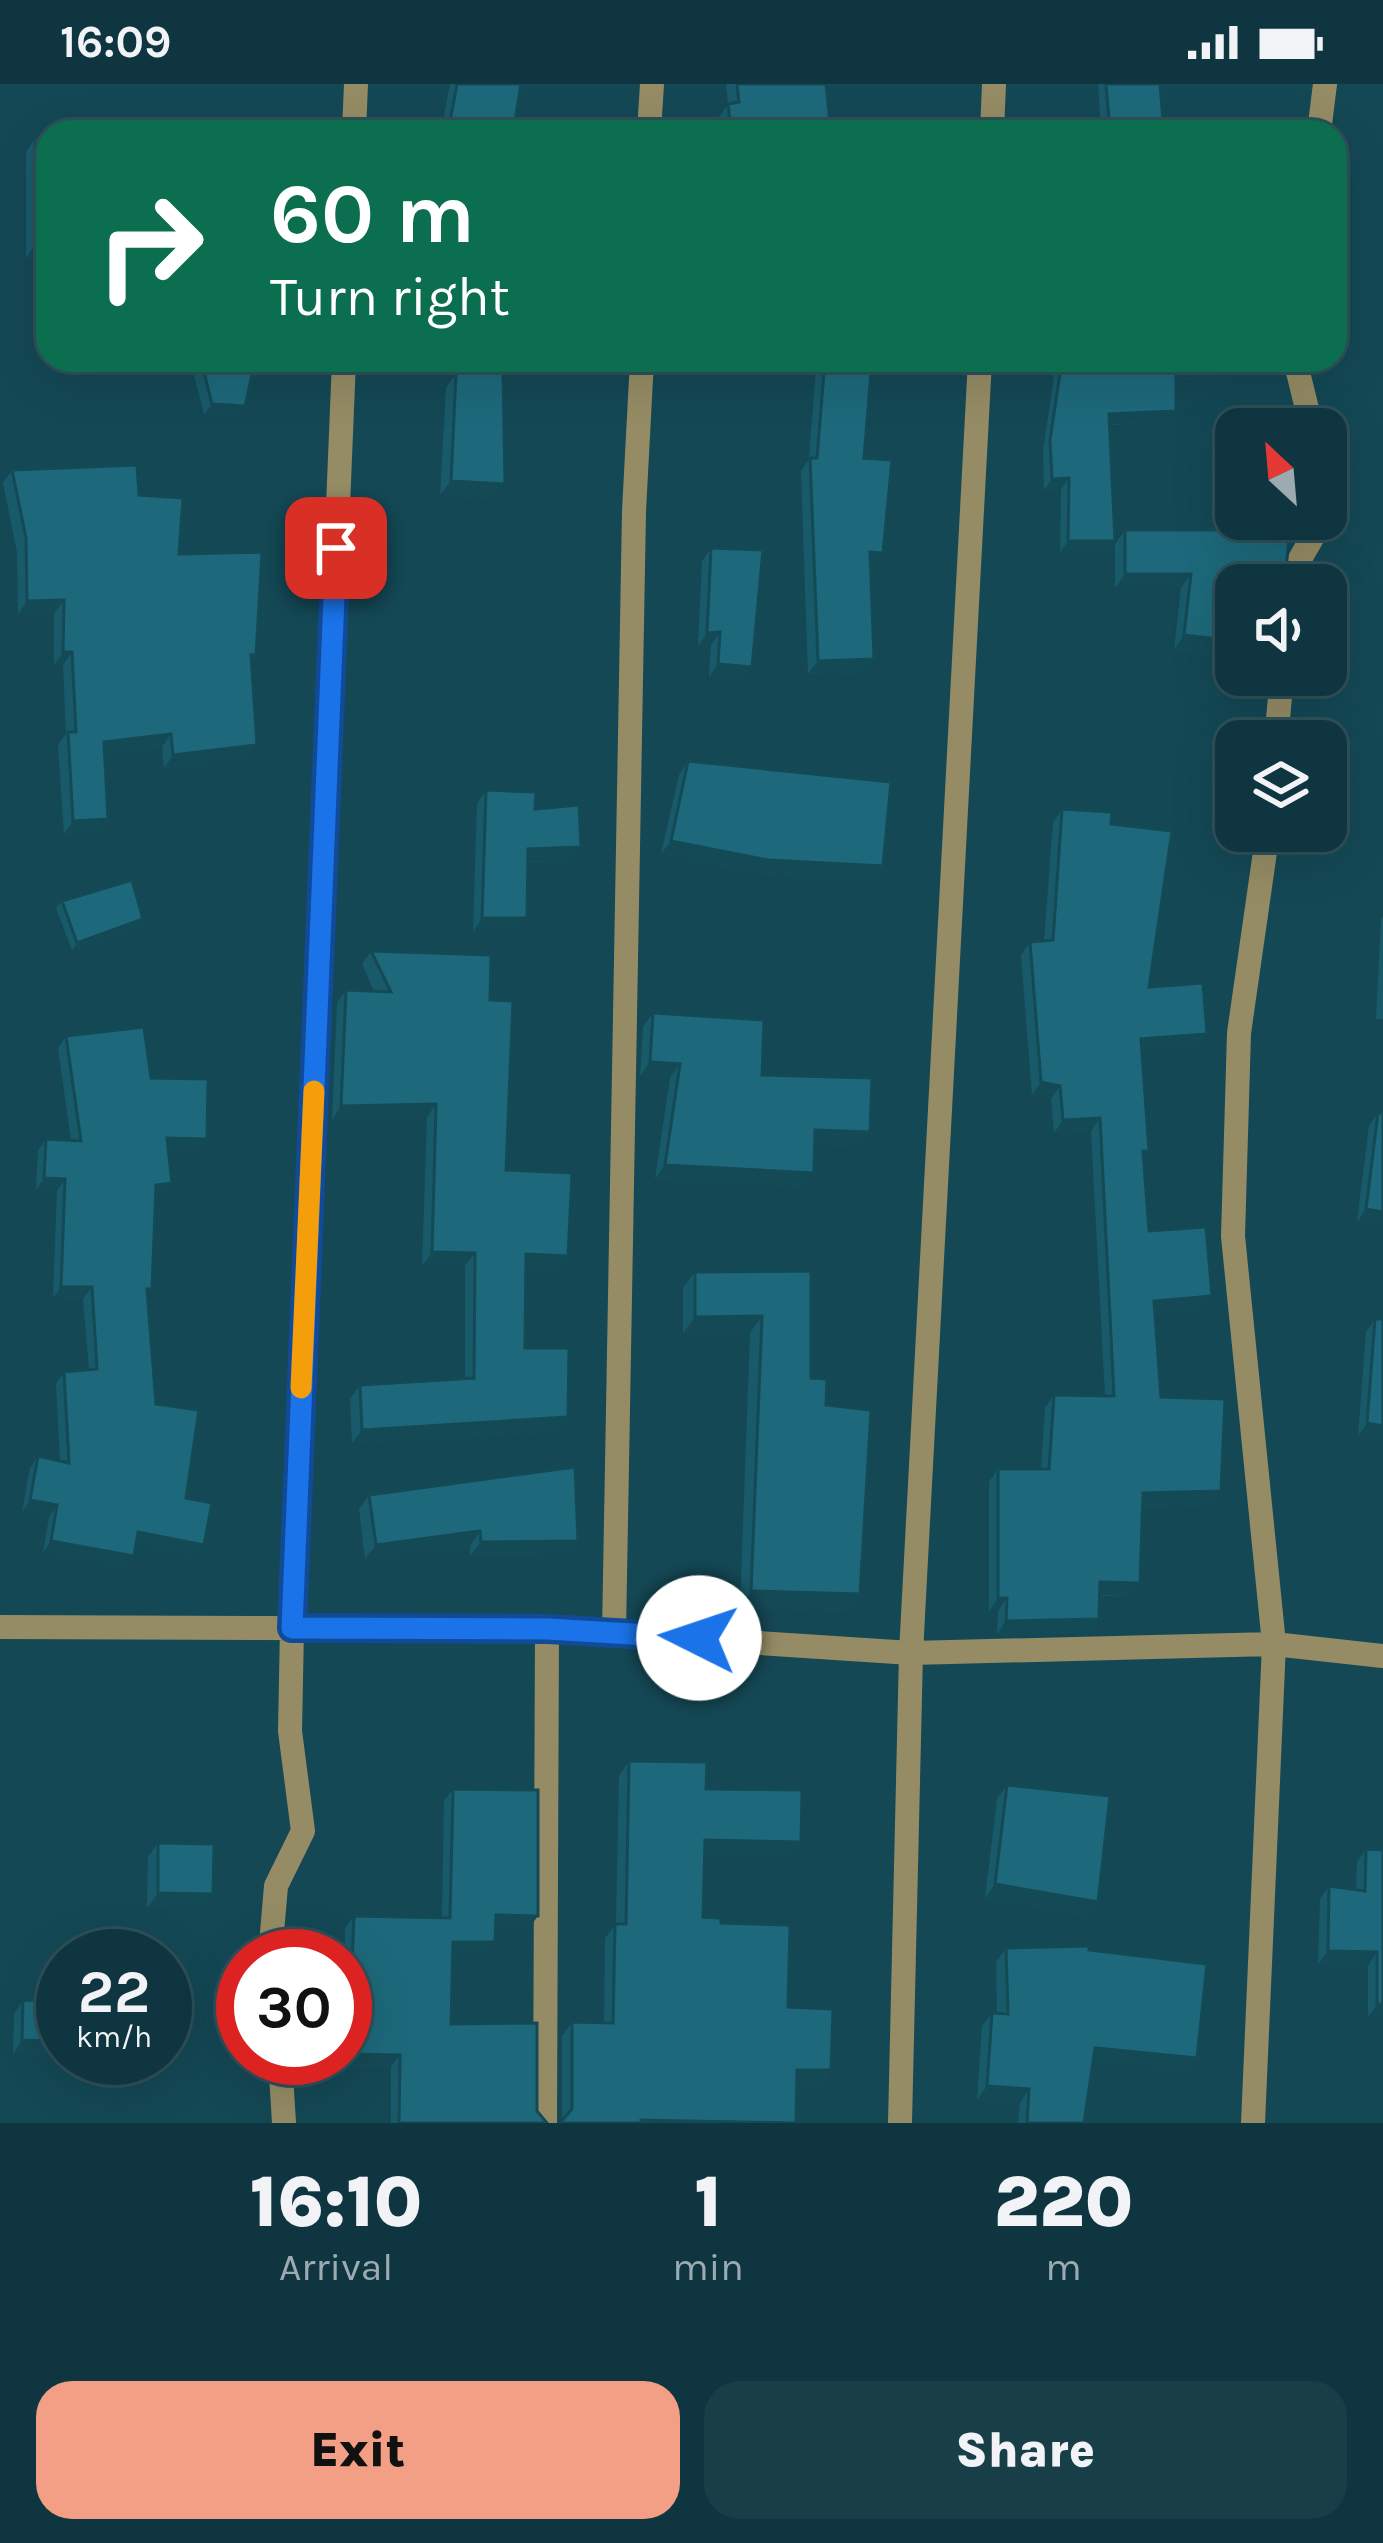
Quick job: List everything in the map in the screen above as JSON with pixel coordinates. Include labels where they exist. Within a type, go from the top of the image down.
[{"type":"street","points":[[354,120],[356,84]]},
{"type":"street","points":[[650,120],[652,84]]},
{"type":"street","points":[[992,120],[994,84]]},
{"type":"street","points":[[1320,120],[1325,84]]},
{"type":"street","points":[[272,1929],[276,1886],[303,1831],[290,1731],[292,1628],[344,372]]},
{"type":"street","points":[[614,1633],[634,511],[641,372]]},
{"type":"street","points":[[900,2123],[911,1653],[979,372]]},
{"type":"street","points":[[1298,372],[1307,408]]},
{"type":"street","points":[[1253,2123],[1274,1644],[1233,1236],[1239,1033],[1265,852]]},
{"type":"street","points":[[0,1627],[548,1629],[911,1653],[1274,1644],[1383,1655]]},
{"type":"street","points":[[545,2123],[548,1629]]},
{"type":"street","points":[[282,2085],[284,2123]]},
{"type":"building","points":[[457,84],[521,84],[515,120],[450,120]]},
{"type":"building","points":[[737,84],[826,84],[830,120],[730,120],[728,104],[739,102]]},
{"type":"building","points":[[1106,84],[1160,84],[1163,120],[1109,120]]},
{"type":"building","points":[[35,138],[36,138],[36,244]]},
{"type":"building","points":[[204,372],[253,372],[245,406],[212,404]]},
{"type":"building","points":[[503,372],[505,484],[451,481],[456,373]]},
{"type":"building","points":[[824,372],[871,372],[864,458],[892,460],[883,553],[870,552],[874,659],[818,661],[810,458],[817,458]]},
{"type":"building","points":[[1060,372],[1176,372],[1176,411],[1109,414],[1115,541],[1068,541],[1069,478],[1052,479],[1050,440]]},
{"type":"building","points":[[137,465],[139,495],[183,498],[179,554],[262,552],[256,655],[251,655],[257,745],[173,755],[171,734],[104,742],[108,819],[73,821],[68,732],[76,732],[72,652],[63,652],[64,600],[27,601],[26,538],[12,470]]},
{"type":"building","points":[[1125,530],[1215,530],[1215,540],[1289,540],[1286,564],[1215,564],[1215,639],[1184,635],[1191,574],[1125,574]]},
{"type":"building","points":[[711,548],[763,550],[752,667],[718,664],[720,632],[707,633]]},
{"type":"building","points":[[688,761],[891,782],[883,866],[768,860],[671,841]]},
{"type":"building","points":[[486,790],[536,792],[535,809],[579,805],[581,847],[528,849],[527,918],[482,918]]},
{"type":"building","points":[[1062,809],[1112,812],[1111,824],[1172,831],[1149,987],[1203,983],[1207,1034],[1141,1039],[1149,1231],[1206,1227],[1212,1296],[1154,1301],[1161,1397],[1225,1399],[1221,1491],[1143,1493],[1140,1583],[1100,1582],[1099,1619],[1006,1621],[1007,1598],[998,1598],[998,1469],[1049,1469],[1054,1395],[1114,1396],[1100,1118],[1063,1120],[1060,1086],[1041,1082],[1030,942],[1053,940]]},
{"type":"building","points":[[132,880],[143,919],[77,943],[62,901]]},
{"type":"building","points":[[371,951],[491,955],[490,1000],[513,1001],[506,1170],[572,1173],[568,1256],[526,1254],[525,1348],[569,1348],[568,1417],[362,1430],[360,1385],[474,1378],[475,1253],[432,1252],[436,1104],[341,1106],[346,990],[391,992]]},
{"type":"building","points":[[653,1013],[764,1020],[762,1075],[872,1078],[870,1132],[815,1130],[814,1173],[665,1165],[680,1064],[650,1062]]},
{"type":"building","points":[[144,1027],[151,1078],[208,1079],[207,1139],[167,1138],[172,1183],[156,1185],[152,1289],[147,1289],[156,1404],[199,1410],[186,1498],[212,1503],[204,1545],[138,1532],[134,1556],[51,1541],[57,1505],[30,1500],[38,1456],[69,1463],[64,1372],[97,1369],[92,1287],[61,1287],[65,1179],[44,1178],[46,1139],[81,1141],[66,1036]]},
{"type":"building","points":[[1378,1113],[1383,1113],[1383,1212],[1366,1209]]},
{"type":"building","points":[[811,1271],[811,1378],[827,1379],[826,1405],[871,1410],[860,1594],[751,1591],[762,1316],[695,1317],[695,1272]]},
{"type":"building","points":[[1375,1319],[1383,1319],[1383,1426],[1367,1423]]},
{"type":"building","points":[[575,1467],[578,1541],[481,1542],[480,1531],[376,1545],[369,1495]]},
{"type":"building","points":[[629,1761],[707,1762],[706,1789],[802,1790],[801,1842],[705,1840],[703,1917],[721,1918],[721,1923],[790,1925],[788,2007],[833,2009],[831,2070],[797,2070],[796,2123],[560,2123],[572,2109],[572,2022],[613,2023],[615,1924],[626,1924]]},
{"type":"building","points":[[1007,1785],[1110,1796],[1098,1902],[995,1884]]},
{"type":"building","points":[[453,1789],[538,1790],[538,1916],[496,1915],[495,1942],[453,1942],[451,2024],[537,2023],[537,2111],[547,2123],[399,2123],[400,2055],[372,2054],[372,1929],[353,1929],[354,1916],[450,1918]]},
{"type":"building","points":[[158,1843],[214,1844],[213,1894],[158,1893]]},
{"type":"building","points":[[1366,1849],[1383,1850],[1383,2004],[1377,2004],[1377,1952],[1328,1951],[1329,1886],[1365,1891]]},
{"type":"building","points":[[1090,1946],[1089,1950],[1207,1964],[1197,2058],[1095,2048],[1084,2123],[1027,2123],[1029,2089],[987,2086],[992,2013],[1008,2014],[1006,1948]]},
{"type":"building","points":[[23,2000],[36,2000],[36,2040],[22,2040]]},
{"type":"slow traffic","points":[[301,1388],[314,1091]]},
{"type":"route","points":[[336,548],[292,1628],[548,1629],[699,1638]]}]
